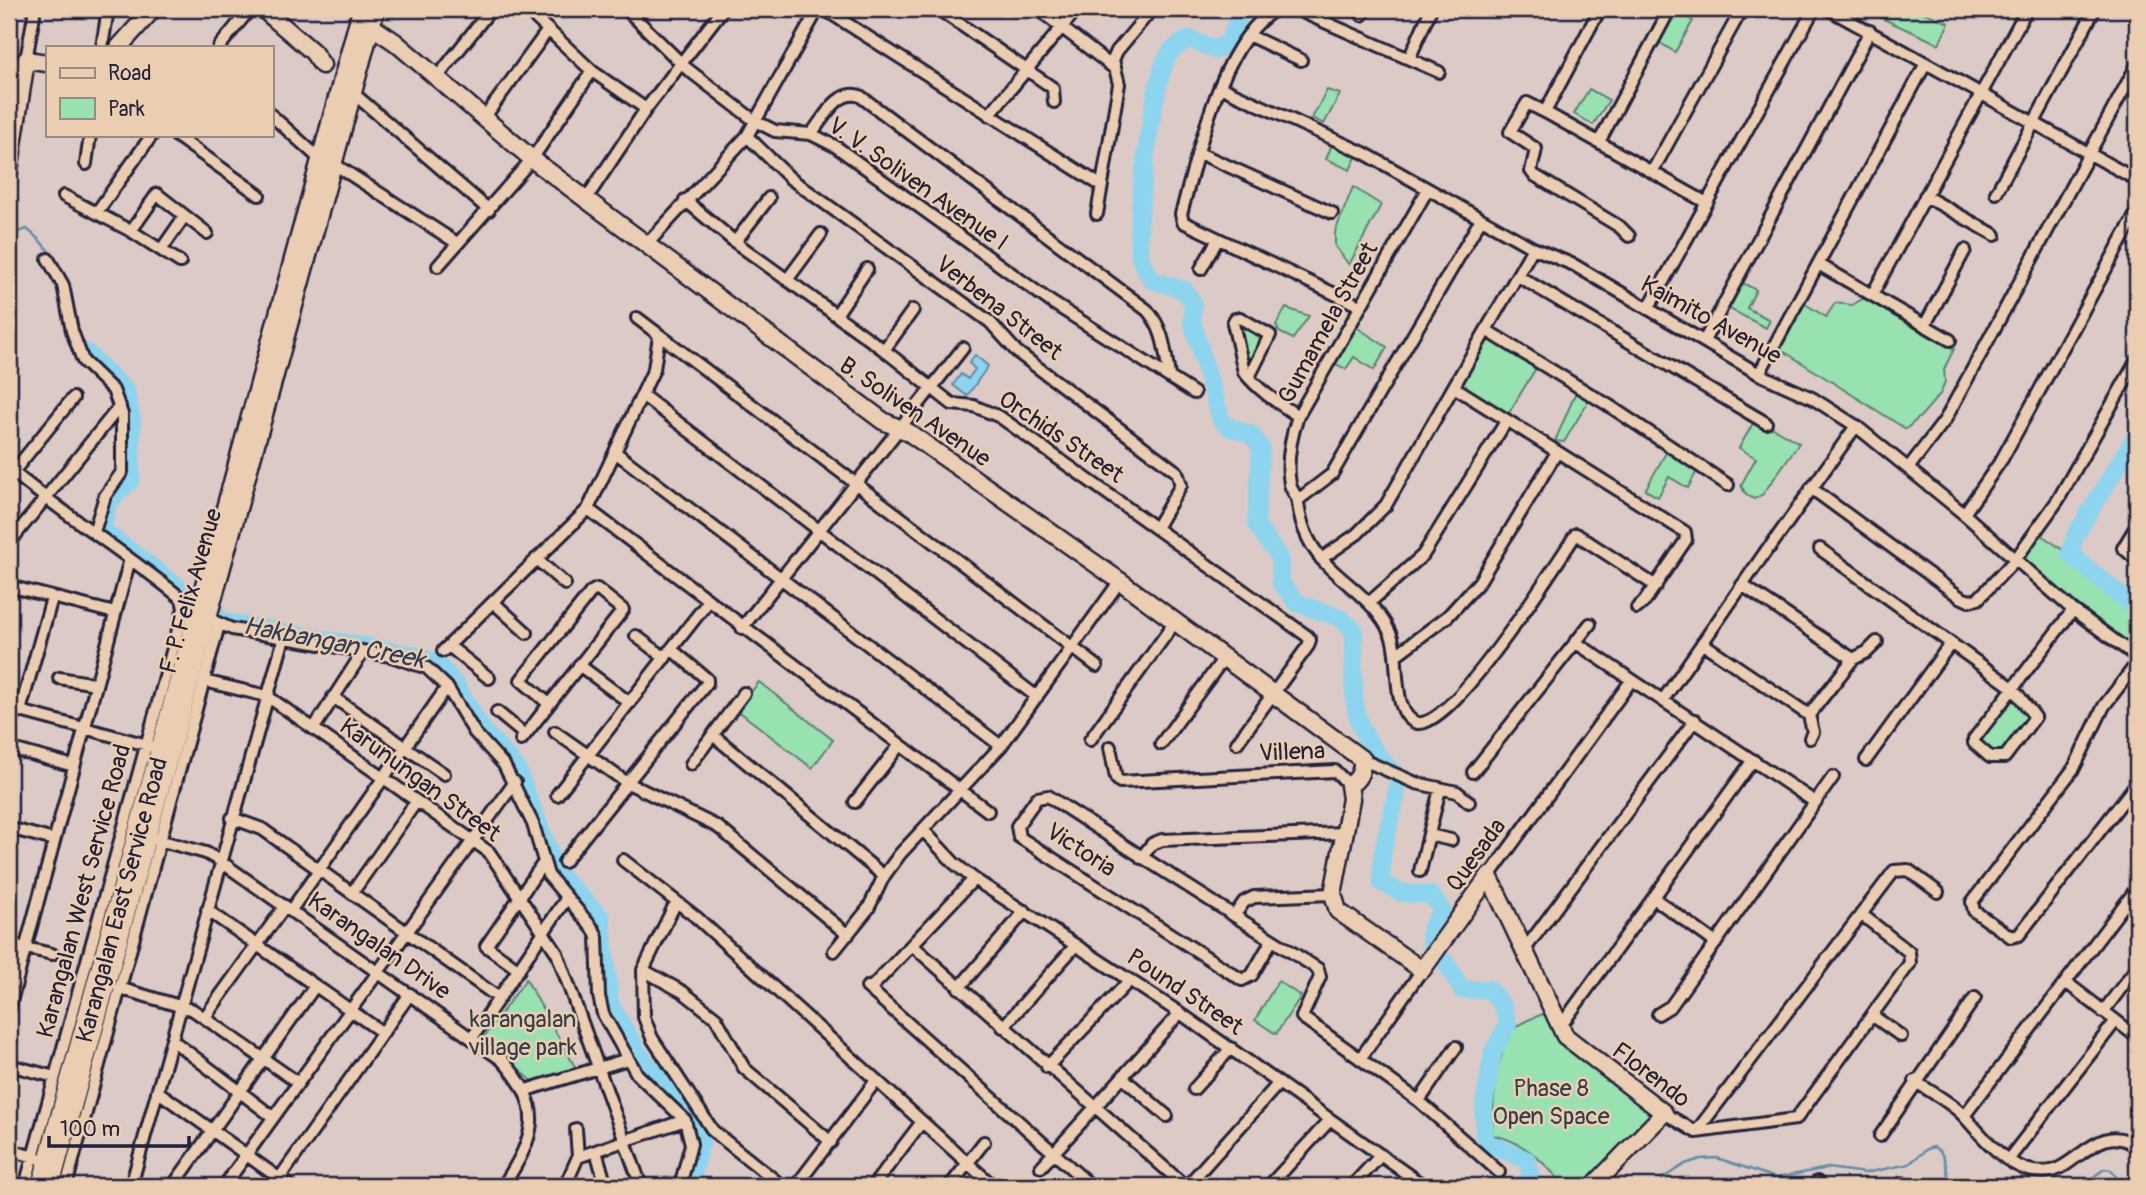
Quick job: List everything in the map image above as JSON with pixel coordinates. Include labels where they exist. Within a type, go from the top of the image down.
[{"type":"street","points":[[102,46],[108,9]]},
{"type":"street","points":[[120,46],[153,9]]},
{"type":"street","points":[[220,46],[250,9]]},
{"type":"street","points":[[263,9],[304,47],[314,62],[322,65],[489,210]]},
{"type":"street","points":[[436,79],[491,9]]},
{"type":"street","points":[[526,9],[592,71],[646,109]]},
{"type":"street","name":"V. V. Soliven Avenue I","points":[[626,9],[680,63],[754,121],[775,131],[811,134],[835,146],[1051,302],[1194,393]]},
{"type":"street","points":[[586,199],[646,109],[723,9]]},
{"type":"street","points":[[648,243],[747,136],[818,9]]},
{"type":"street","points":[[824,9],[1102,186]]},
{"type":"street","points":[[938,9],[1053,88],[1054,102]]},
{"type":"street","points":[[1038,9],[1114,68]]},
{"type":"street","points":[[989,115],[1077,9]]},
{"type":"street","points":[[1097,214],[1119,84],[1114,68],[1116,51],[1152,9]]},
{"type":"street","points":[[1276,9],[1255,25],[1220,87],[1181,214],[1183,222],[1360,306]]},
{"type":"street","points":[[1296,9],[1439,72]]},
{"type":"street","points":[[1409,59],[1431,9]]},
{"type":"street","points":[[1545,112],[1600,9]]},
{"type":"street","points":[[1599,142],[1670,9]]},
{"type":"street","points":[[1651,172],[1742,9]]},
{"type":"street","points":[[1648,309],[1814,9]]},
{"type":"street","points":[[1828,9],[2137,180]]},
{"type":"street","points":[[1872,295],[2027,9]]},
{"type":"street","points":[[1997,193],[2095,9]]},
{"type":"street","points":[[9,171],[34,15]]},
{"type":"street","name":"B. Soliven Avenue","points":[[367,15],[436,79],[532,159],[648,243],[888,425],[898,428],[1121,582],[1363,760],[1416,783],[1457,792],[1469,802]]},
{"type":"street","name":"F. P. Felix Avenue","points":[[40,1186],[52,1161],[147,837],[158,748],[213,575],[367,15]]},
{"type":"street","points":[[484,118],[548,30]]},
{"type":"street","points":[[1704,341],[1870,31]]},
{"type":"street","points":[[1248,36],[1301,60]]},
{"type":"street","points":[[26,60],[46,63]]},
{"type":"street","points":[[1759,374],[1926,64]]},
{"type":"street","points":[[1909,467],[1945,421],[2137,65]]},
{"type":"street","points":[[438,265],[532,159],[592,71]]},
{"type":"street","name":"Kaimito Avenue","points":[[1220,87],[1364,153],[1532,248],[1574,265],[1759,374],[1812,398],[1856,426],[1909,467],[2073,610],[2137,657]]},
{"type":"street","points":[[811,134],[842,96],[852,93],[860,96],[1147,310],[1157,322],[1163,337],[1169,376]]},
{"type":"street","points":[[1629,236],[1620,227],[1534,176],[1531,171],[1535,149],[1512,135],[1510,129],[1527,103],[1707,203]]},
{"type":"street","points":[[273,117],[328,162],[457,243]]},
{"type":"street","points":[[86,164],[90,136]]},
{"type":"street","points":[[97,212],[151,136]]},
{"type":"street","points":[[176,136],[259,195]]},
{"type":"street","name":"Verbena Street","points":[[747,136],[791,179],[990,322],[1017,352],[1177,472],[1181,485],[1156,528]]},
{"type":"street","points":[[1199,153],[1332,213]]},
{"type":"street","name":"Gumamela Street","points":[[1428,190],[1298,416],[1291,437],[1289,474],[1290,488],[1298,500],[1298,514],[1309,543],[1321,559],[1370,602],[1391,636],[1396,655],[1400,701],[1405,715],[1409,720],[1424,724],[1433,720],[1500,648],[1576,534],[1656,586]]},
{"type":"street","points":[[131,231],[156,194],[182,211],[184,217],[207,233]]},
{"type":"street","points":[[64,196],[131,231],[180,262]]},
{"type":"street","points":[[1925,196],[1995,235]]},
{"type":"street","points":[[735,242],[769,198]]},
{"type":"street","name":"Orchids Street","points":[[685,201],[735,242],[884,350],[952,404],[974,406],[1000,417],[1310,640],[1237,743]]},
{"type":"street","points":[[1964,514],[2003,459],[2137,212]]},
{"type":"street","points":[[161,250],[184,217]]},
{"type":"street","points":[[1298,500],[1332,474],[1480,219]]},
{"type":"street","points":[[787,280],[821,234]]},
{"type":"street","points":[[1201,268],[1218,239]]},
{"type":"street","points":[[1321,559],[1357,534],[1386,505],[1532,248]]},
{"type":"street","points":[[1925,326],[1965,250]]},
{"type":"street","points":[[48,259],[63,285],[72,331],[83,361],[106,382],[120,407],[123,422],[122,472],[105,496],[94,532]]},
{"type":"street","points":[[1818,264],[1950,340]]},
{"type":"street","points":[[836,315],[867,270]]},
{"type":"street","points":[[1518,276],[1766,423]]},
{"type":"street","points":[[884,350],[913,310]]},
{"type":"street","points":[[637,318],[1097,666]]},
{"type":"street","points":[[1249,377],[1270,335],[1240,318],[1233,323],[1244,372],[1268,397],[1298,416]]},
{"type":"street","points":[[1486,330],[1728,485]]},
{"type":"street","points":[[489,678],[446,648],[588,509],[654,369],[659,336]]},
{"type":"street","points":[[742,628],[963,348]]},
{"type":"street","points":[[1811,488],[1969,601],[1978,598],[2015,560],[2058,499],[2137,359]]},
{"type":"street","points":[[1454,387],[1685,533],[1686,540],[1656,586],[1637,608]]},
{"type":"street","points":[[642,395],[1037,697]]},
{"type":"street","points":[[73,398],[11,475],[94,532],[201,614],[284,639],[391,656],[427,668],[447,687],[475,733],[504,765],[515,782],[548,875],[590,924],[597,937],[598,996],[603,1014],[637,1074],[685,1120],[691,1144],[680,1186]]},
{"type":"street","points":[[9,543],[120,407]]},
{"type":"street","points":[[1370,602],[1423,555],[1507,420]]},
{"type":"street","points":[[1662,700],[1856,426]]},
{"type":"street","points":[[615,452],[1001,746]]},
{"type":"street","points":[[1396,655],[1448,616],[1479,582],[1557,452]]},
{"type":"street","points":[[588,509],[742,628],[988,811]]},
{"type":"street","points":[[2137,525],[2123,546],[2124,550],[2137,560]]},
{"type":"street","points":[[1820,549],[2013,688],[2035,717],[2005,757],[1990,757],[1975,743],[2013,688],[2073,610]]},
{"type":"street","points":[[9,1009],[130,559]]},
{"type":"street","points":[[536,559],[565,584]]},
{"type":"street","points":[[834,951],[868,909],[884,876],[900,854],[925,831],[1001,746],[1121,582]]},
{"type":"street","points":[[9,586],[116,613]]},
{"type":"street","points":[[1742,586],[1853,659]]},
{"type":"street","points":[[498,712],[523,737],[549,704],[622,610],[599,590],[592,590],[521,681],[549,704]]},
{"type":"street","points":[[52,598],[15,709],[158,748]]},
{"type":"street","points":[[493,602],[527,633]]},
{"type":"street","points":[[557,795],[708,602]]},
{"type":"street","name":"Karangalan East Service Road","points":[[66,1186],[52,1161],[119,988],[147,837],[204,681],[201,614]]},
{"type":"street","points":[[1090,740],[1175,622]]},
{"type":"street","points":[[1473,772],[1590,624]]},
{"type":"street","points":[[564,862],[708,682],[668,653],[636,636]]},
{"type":"street","points":[[131,1186],[284,639]]},
{"type":"street","points":[[1575,642],[1815,802]]},
{"type":"street","points":[[1809,715],[1853,659],[1867,652],[1877,642]]},
{"type":"street","points":[[1702,643],[1809,715],[1813,732],[1810,738]]},
{"type":"street","points":[[1866,760],[1951,643]]},
{"type":"street","points":[[314,727],[363,652]]},
{"type":"street","points":[[1161,744],[1224,658]]},
{"type":"street","points":[[2137,663],[2104,706],[2074,768],[1971,907],[2011,937],[2019,935],[2137,783]]},
{"type":"street","points":[[579,665],[630,702]]},
{"type":"street","points":[[60,678],[96,684]]},
{"type":"street","points":[[204,681],[267,696]]},
{"type":"street","name":"Quesada","points":[[1360,1059],[1631,681]]},
{"type":"street","points":[[205,1017],[258,944],[319,869],[447,687]]},
{"type":"street","points":[[691,764],[744,693]]},
{"type":"street","name":"Karunungan Street","points":[[267,696],[489,852],[557,953],[640,1186]]},
{"type":"street","points":[[334,697],[444,774]]},
{"type":"street","points":[[1523,952],[1695,720]]},
{"type":"street","points":[[555,732],[626,782],[718,827],[848,935]]},
{"type":"street","points":[[714,736],[884,876]]},
{"type":"street","points":[[855,802],[899,746]]},
{"type":"street","name":"Villena","points":[[1110,747],[1116,778],[1120,782],[1335,771],[1349,785],[1350,799],[1333,894]]},
{"type":"street","points":[[9,748],[74,766]]},
{"type":"street","name":"Karangalan West Service Road","points":[[25,1186],[52,1161],[55,1077],[158,748]]},
{"type":"street","points":[[1349,785],[1361,773],[1363,760]]},
{"type":"street","points":[[1560,1027],[1753,760]]},
{"type":"street","points":[[1658,1014],[1671,1006],[1833,777]]},
{"type":"street","points":[[224,1186],[515,782]]},
{"type":"street","points":[[1420,871],[1440,789]]},
{"type":"street","name":"Victoria","points":[[1272,940],[1252,975],[1242,980],[1019,837],[1016,830],[1037,798],[1048,796],[1272,940],[1321,973],[1301,1016],[1419,1101],[1499,1172]]},
{"type":"street","points":[[352,893],[416,802]]},
{"type":"street","points":[[232,818],[262,829],[499,998]]},
{"type":"street","points":[[9,828],[54,840]]},
{"type":"street","name":"Pound Street","points":[[925,831],[954,863],[974,879],[1180,1013],[1424,1186]]},
{"type":"street","points":[[1142,858],[1152,844],[1162,840],[1344,833]]},
{"type":"street","points":[[1429,835],[1451,839]]},
{"type":"street","name":"Karangalan Drive","points":[[147,837],[206,853],[220,861],[502,1060],[526,1090],[533,1130],[524,1155],[503,1186]]},
{"type":"street","points":[[623,860],[676,901],[993,1186]]},
{"type":"street","points":[[519,970],[486,947],[544,862]]},
{"type":"street","points":[[1696,1132],[1894,871],[1901,869],[1938,892]]},
{"type":"street","name":"Florendo","points":[[1489,876],[1560,1027],[1573,1044],[1664,1114],[1696,1132],[1793,1122],[1873,1016],[1912,957],[1861,914]]},
{"type":"street","points":[[974,879],[868,988],[1091,1186]]},
{"type":"street","points":[[1964,1116],[2067,984],[2137,888]]},
{"type":"street","points":[[1234,916],[1244,902],[1254,897],[1333,894],[1342,916],[1426,965]]},
{"type":"street","points":[[472,1038],[566,899]]},
{"type":"street","points":[[1655,899],[1716,943]]},
{"type":"street","points":[[676,901],[643,970],[644,1017],[652,1038],[713,1131],[782,1186]]},
{"type":"street","points":[[208,910],[383,1033]]},
{"type":"street","points":[[959,988],[1024,911]]},
{"type":"street","points":[[9,944],[52,954]]},
{"type":"street","points":[[912,945],[1047,1067],[1186,1186],[1279,1083]]},
{"type":"street","points":[[1003,1027],[1076,945]]},
{"type":"street","points":[[2103,1012],[2137,967]]},
{"type":"street","points":[[643,970],[683,992],[716,1018],[744,1068],[831,1142]]},
{"type":"street","points":[[1047,1067],[1130,981]]},
{"type":"street","points":[[2067,984],[2137,1037]]},
{"type":"street","points":[[173,1186],[314,986]]},
{"type":"street","points":[[119,988],[180,1006],[205,1017],[298,1082]]},
{"type":"street","points":[[279,1179],[410,994]]},
{"type":"street","points":[[1880,1136],[1915,1081],[1975,998]]},
{"type":"street","points":[[1041,1167],[1180,1013]]},
{"type":"street","points":[[1873,1016],[1901,1036]]},
{"type":"street","points":[[2008,1160],[2115,1022]]},
{"type":"street","points":[[172,1040],[273,1117]]},
{"type":"street","points":[[1419,1101],[1457,1046]]},
{"type":"street","points":[[1194,1089],[1231,1048]]},
{"type":"street","points":[[526,1090],[628,1059]]},
{"type":"street","points":[[9,1065],[55,1077]]},
{"type":"street","points":[[1122,1077],[1167,1116]]},
{"type":"street","points":[[1915,1081],[1964,1116],[1971,1128],[2024,1170],[2052,1172],[2087,1147],[2107,1140],[2126,1140],[2137,1144]]},
{"type":"street","points":[[796,1186],[875,1082]]},
{"type":"street","points":[[157,1091],[290,1186]]},
{"type":"street","points":[[1597,1185],[1664,1114]]},
{"type":"street","points":[[578,1157],[685,1120]]},
{"type":"street","points":[[1269,1186],[1330,1120]]},
{"type":"street","points":[[873,1186],[922,1124]]},
{"type":"street","points":[[565,1186],[578,1157],[576,1129]]},
{"type":"street","points":[[950,1186],[984,1142]]},
{"type":"street","points":[[9,1150],[52,1161]]},
{"type":"street","points":[[596,1151],[606,1186]]},
{"type":"street","points":[[1352,1186],[1381,1155]]},
{"type":"street","name":"F. P. Felix Avenue","points":[[51,1186],[52,1161]]},
{"type":"green space","points":[[1885,9],[1916,9],[1949,23],[1939,44],[1881,18]]},
{"type":"green space","points":[[1673,10],[1693,21],[1675,52],[1655,40]]},
{"type":"green space","points":[[1589,89],[1609,100],[1593,125],[1574,114]]},
{"type":"green space","points":[[1327,90],[1340,94],[1324,124],[1312,118]]},
{"type":"green space","points":[[1333,142],[1358,153],[1350,170],[1326,159]]},
{"type":"green space","points":[[1353,187],[1381,205],[1349,265],[1335,246],[1335,232]]},
{"type":"green space","points":[[1737,280],[1756,290],[1747,308],[1770,320],[1766,328],[1724,306]]},
{"type":"green space","points":[[1864,298],[1954,349],[1944,369],[1945,381],[1941,393],[1906,429],[1780,349],[1805,304],[1826,317],[1835,303],[1852,305]]},
{"type":"green space","points":[[1286,308],[1309,316],[1293,339],[1279,332],[1276,325]]},
{"type":"green space","points":[[1239,321],[1266,335],[1249,374],[1235,324]]},
{"type":"green space","points":[[1350,323],[1387,347],[1374,370],[1354,357],[1346,369],[1327,360]]},
{"type":"green space","points":[[1487,337],[1536,368],[1507,416],[1459,385]]},
{"type":"green space","points":[[1576,392],[1589,400],[1564,442],[1555,441]]},
{"type":"green space","points":[[1756,418],[1799,443],[1763,494],[1754,499],[1745,493],[1741,485],[1756,458],[1739,448]]},
{"type":"green space","points":[[1668,449],[1699,467],[1688,488],[1669,477],[1658,497],[1645,490]]},
{"type":"green space","points":[[2040,534],[2063,550],[2064,558],[2137,618],[2137,651],[2020,559]]},
{"type":"green space","points":[[759,682],[833,740],[812,768],[737,710]]},
{"type":"green space","points":[[2013,692],[2032,717],[2004,755],[1989,755],[1978,738]]},
{"type":"green space","name":"karangalan village park","points":[[526,979],[579,1074],[533,1082],[484,1037]]},
{"type":"green space","points":[[1278,981],[1301,996],[1276,1034],[1255,1020]]},
{"type":"green space","name":"Phase 8 Open Space","points":[[1545,1013],[1655,1114],[1584,1186],[1565,1186],[1524,1147],[1492,1135],[1496,1079],[1503,1050],[1516,1027]]},
{"type":"water","points":[[975,355],[988,366],[967,396],[953,385],[961,374],[968,379],[975,369],[969,363]]},
{"type":"waterway","points":[[1241,9],[1230,41],[1216,50],[1190,39],[1169,54],[1157,93],[1146,153],[1140,214],[1141,259],[1152,280],[1184,290],[1193,302],[1192,321],[1221,420],[1231,428],[1251,434],[1261,448],[1256,524],[1280,558],[1281,583],[1297,603],[1340,618],[1354,630],[1353,675],[1356,711],[1369,743],[1399,778],[1382,857],[1382,883],[1402,893],[1431,895],[1442,910],[1430,930],[1432,950],[1446,963],[1462,990],[1489,989],[1503,1006],[1508,1024],[1493,1052],[1484,1106],[1484,1135],[1488,1143],[1527,1160],[1531,1176],[1529,1186]]},
{"type":"waterway","name":"Hakbangan Creek","points":[[9,235],[27,229],[48,251],[64,277]]},
{"type":"waterway","name":"Hakbangan Creek","points":[[86,352],[126,391],[132,420],[131,480],[108,503],[102,530],[225,622],[415,655],[438,664],[456,685],[482,729],[517,768],[558,874],[601,917],[610,1004],[639,1054],[699,1127],[702,1138],[690,1186]]},
{"type":"waterway","points":[[2137,434],[2075,536],[2070,554],[2137,609]]},
{"type":"waterway","points":[[1660,1186],[1663,1178],[1685,1164],[1700,1159],[1717,1158],[1776,1178],[1828,1168],[1865,1173],[1909,1164],[1927,1149],[1934,1147],[1945,1160],[1952,1186]]},
{"type":"waterway","points":[[2082,1186],[2104,1169],[2111,1170],[2123,1186]]}]
